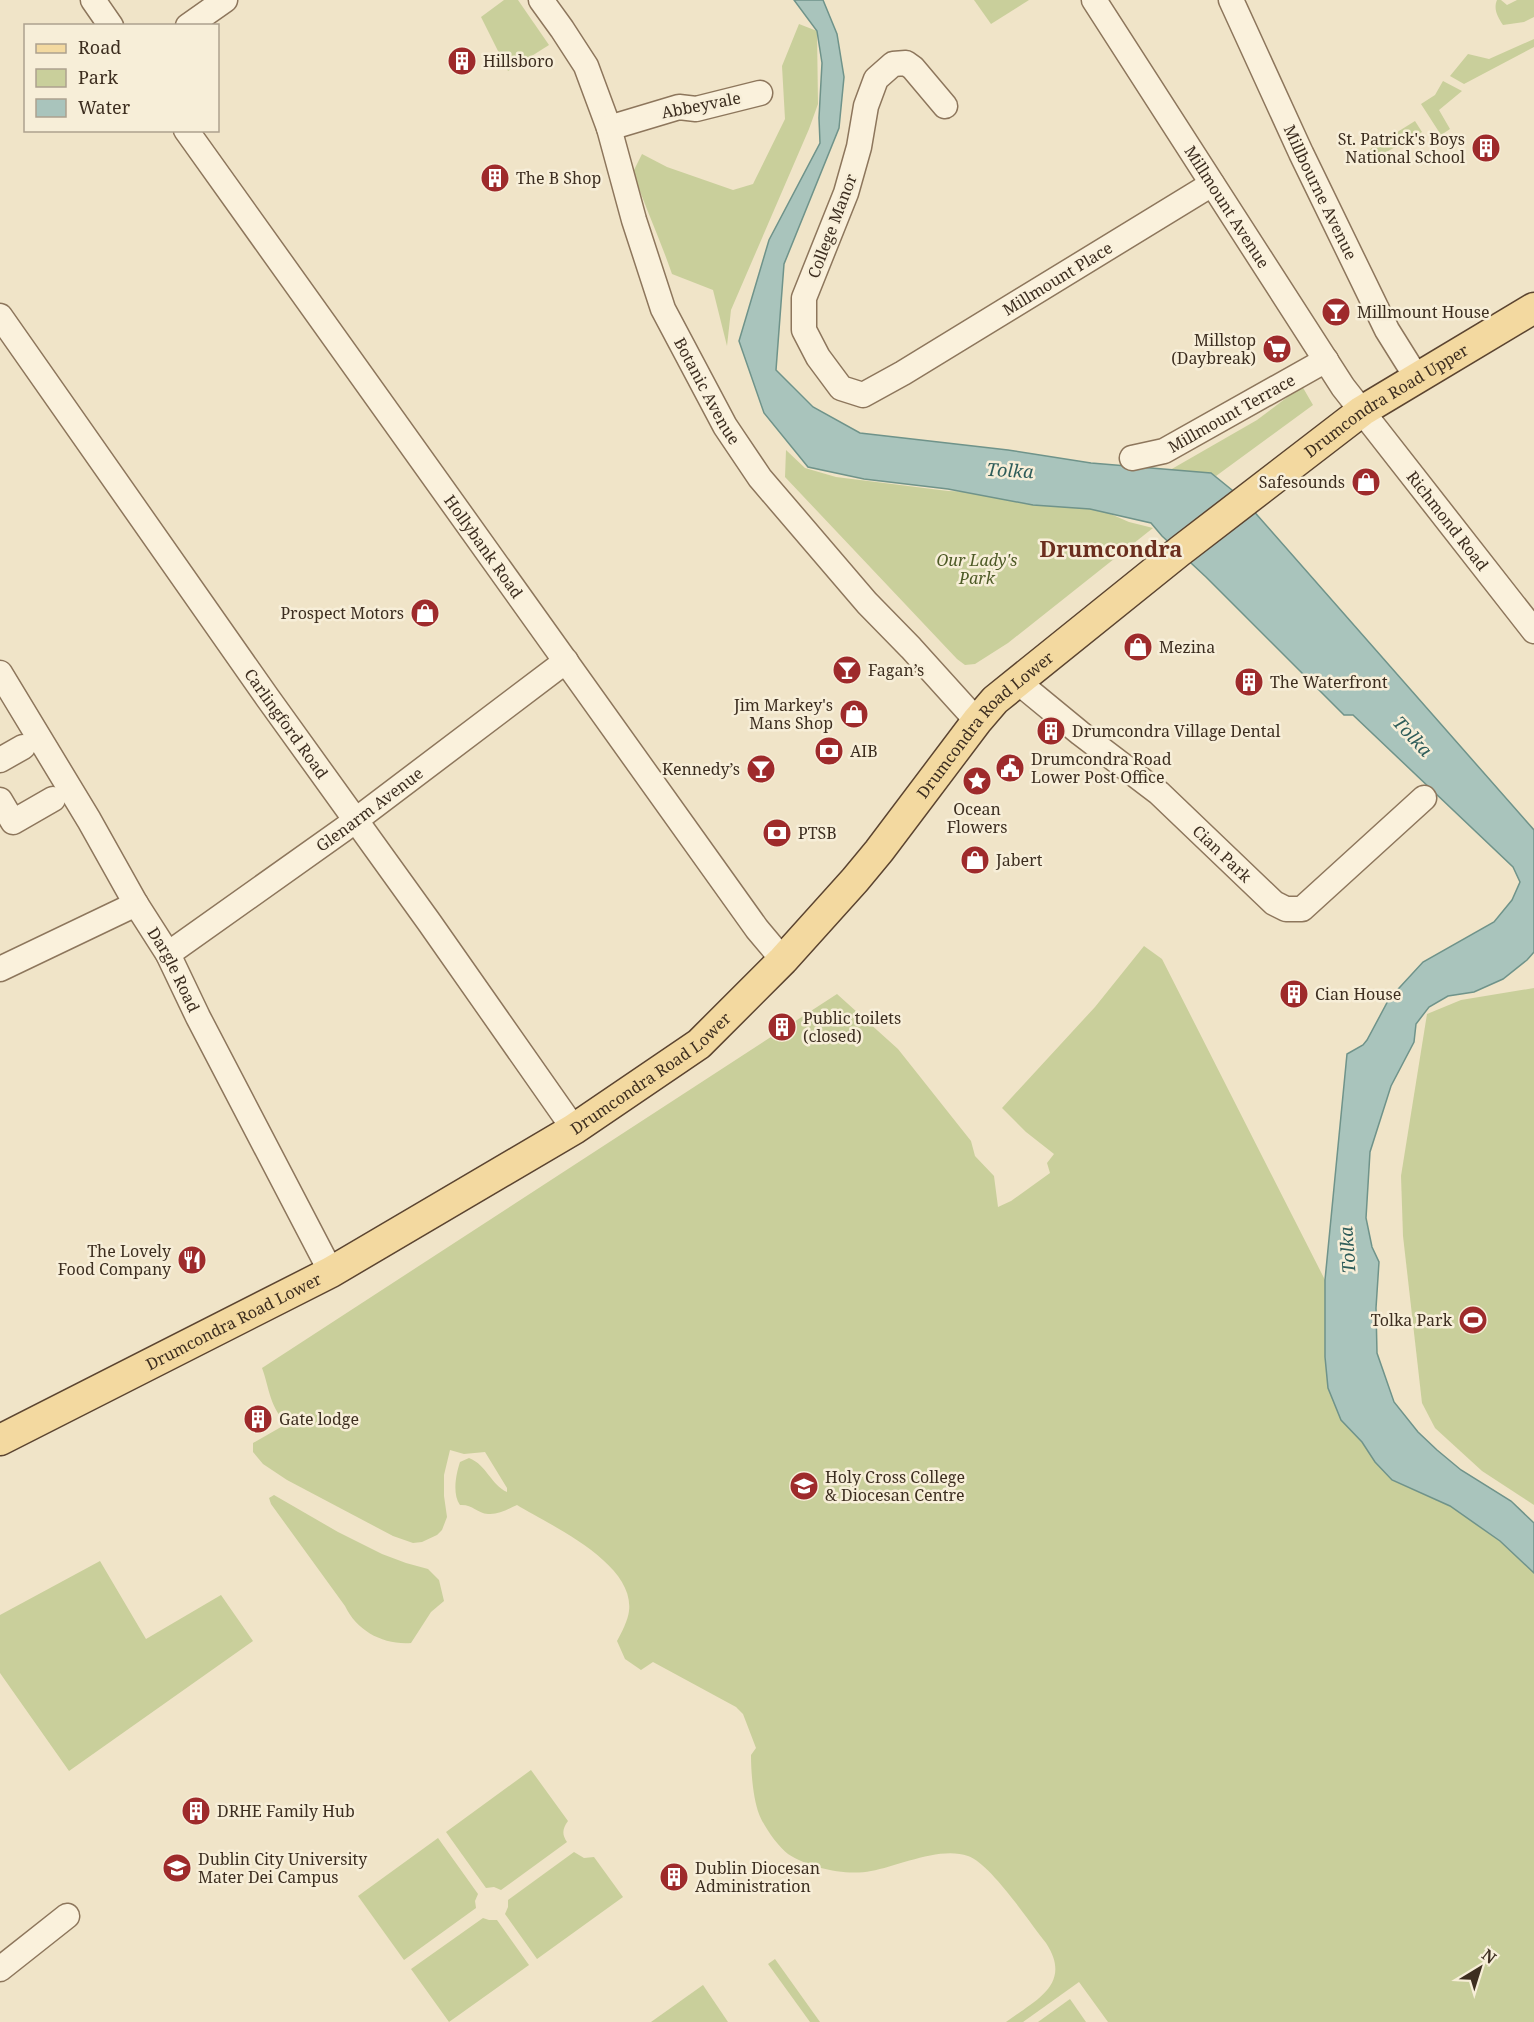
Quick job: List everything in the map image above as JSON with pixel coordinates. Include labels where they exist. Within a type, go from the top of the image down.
[{"type":"main road","name":"Drumcondra Road Upper","points":[[1180,552],[1362,411],[1534,308]]},
{"type":"main road","name":"Drumcondra Road Lower","points":[[0,1440],[332,1272],[574,1129],[699,1044],[783,960],[873,858],[995,700],[1180,552]]},
{"type":"street","points":[[93,0],[110,24]]},
{"type":"street","points":[[191,24],[225,0]]},
{"type":"street","name":"Botanic Avenue","points":[[541,0],[586,66],[609,128],[634,220],[663,309],[725,426],[760,478],[867,603],[977,721]]},
{"type":"street","name":"Millmount Avenue","points":[[1094,0],[1343,387],[1362,411]]},
{"type":"street","name":"Millbourne Avenue","points":[[1231,0],[1301,153],[1387,330],[1418,378]]},
{"type":"street","name":"College Manor","points":[[903,373],[863,395],[841,388],[818,357],[804,330],[804,298],[851,177],[866,106],[876,79],[893,64],[906,63],[913,68],[945,106]]},
{"type":"street","name":"Abbeyvale","points":[[609,128],[679,107],[696,109],[760,93]]},
{"type":"street","name":"Hollybank Road","points":[[187,132],[761,935],[783,960]]},
{"type":"street","name":"Millmount Place","points":[[903,373],[1212,184]]},
{"type":"street","name":"Carlingford Road","points":[[0,316],[574,1129]]},
{"type":"street","name":"Millmount Terrace","points":[[1132,458],[1164,451],[1326,360]]},
{"type":"street","name":"Richmond Road","points":[[1362,411],[1534,632]]},
{"type":"street","name":"Glenarm Avenue","points":[[168,954],[356,819],[566,661]]},
{"type":"street","name":"Dargle Road","points":[[0,673],[89,819],[136,904],[168,954],[198,1017],[332,1272]]},
{"type":"street","name":"Cian Park","points":[[1018,682],[1159,793],[1274,903],[1286,909],[1302,909],[1424,798]]},
{"type":"street","points":[[0,760],[23,747]]},
{"type":"street","points":[[0,800],[13,822],[53,799]]},
{"type":"street","points":[[0,969],[136,904]]},
{"type":"street","points":[[0,1969],[67,1916]]},
{"type":"green space","points":[[504,0],[518,0],[549,45],[508,71],[481,17]]},
{"type":"green space","points":[[974,0],[1029,0],[991,24]]},
{"type":"green space","points":[[1497,0],[1507,5],[1517,0],[1534,0],[1534,17],[1524,22],[1503,25],[1496,10]]},
{"type":"green space","points":[[799,24],[817,31],[818,104],[731,310],[727,346],[713,290],[672,274],[633,172],[642,154],[667,167],[733,190],[753,184],[785,119],[782,66]]},
{"type":"green space","points":[[1534,39],[1534,47],[1464,84],[1450,76],[1468,54],[1489,59]]},
{"type":"green space","points":[[1443,81],[1462,91],[1439,110],[1450,129],[1441,135],[1421,104],[1435,95]]},
{"type":"green space","points":[[1415,121],[1422,132],[1372,160],[1367,151]]},
{"type":"green space","points":[[1302,386],[1313,405],[1216,476],[1211,473],[1170,470],[1257,420]]},
{"type":"green space","name":"Our Lady's Park","points":[[786,450],[805,468],[836,477],[948,491],[1031,494],[1083,502],[1129,522],[1153,528],[1008,643],[975,664],[965,665],[785,477]]},
{"type":"green space","name":"Holy Cross College & Diocesan Centre","points":[[1144,946],[1162,959],[1325,1280],[1325,1357],[1341,1420],[1392,1480],[1450,1506],[1500,1541],[1534,1573],[1534,2022],[1108,2022],[1079,1982],[1023,2022],[1006,2022],[1047,1990],[1053,1980],[1055,1970],[1053,1957],[1046,1943],[998,1881],[977,1861],[957,1854],[932,1855],[871,1871],[839,1872],[806,1863],[784,1851],[767,1830],[757,1808],[751,1762],[751,1755],[756,1748],[743,1714],[736,1707],[653,1662],[641,1670],[625,1659],[617,1641],[629,1611],[627,1593],[619,1577],[605,1562],[569,1535],[517,1505],[492,1514],[460,1505],[455,1490],[457,1472],[460,1462],[469,1458],[480,1465],[501,1489],[507,1492],[507,1488],[485,1452],[464,1454],[450,1450],[444,1475],[447,1517],[442,1530],[422,1542],[413,1543],[393,1536],[287,1480],[263,1464],[253,1452],[253,1443],[288,1423],[277,1412],[262,1368],[837,994],[898,1049],[971,1141],[975,1156],[994,1176],[998,1207],[1011,1201],[1050,1173],[1047,1163],[1054,1154],[1026,1132],[1002,1108],[1095,1007]]},
{"type":"green space","name":"Tolka Park","points":[[1534,988],[1534,1505],[1482,1471],[1435,1428],[1422,1403],[1403,1236],[1401,1176],[1427,1014],[1461,1000]]},
{"type":"green space","points":[[274,1495],[382,1554],[428,1569],[439,1580],[444,1601],[431,1612],[411,1643],[381,1639],[356,1623],[271,1504],[269,1498]]},
{"type":"green space","points":[[100,1561],[146,1639],[221,1595],[253,1641],[69,1771],[0,1673],[0,1615]]},
{"type":"green space","points":[[531,1770],[568,1821],[563,1832],[567,1842],[501,1890],[494,1887],[486,1888],[446,1832]]},
{"type":"green space","points":[[438,1838],[478,1894],[475,1901],[476,1908],[404,1960],[358,1896]]},
{"type":"green space","points":[[574,1852],[584,1858],[594,1857],[623,1897],[537,1959],[505,1914],[508,1900]]},
{"type":"green space","points":[[483,1918],[497,1920],[529,1965],[449,2022],[411,1969]]},
{"type":"green space","points":[[775,1959],[820,2022],[810,2022],[768,1964]]},
{"type":"green space","points":[[703,1985],[728,2022],[651,2022]]},
{"type":"green space","points":[[1070,1999],[1086,2022],[1038,2022]]},
{"type":"water","name":"Tolka","points":[[794,0],[823,0],[837,34],[844,77],[839,128],[784,264],[776,370],[813,407],[860,433],[1008,450],[1091,463],[1211,473],[1243,499],[1534,830],[1534,952],[1503,979],[1474,992],[1448,996],[1429,1007],[1416,1024],[1414,1042],[1391,1086],[1370,1152],[1366,1218],[1372,1247],[1379,1262],[1376,1308],[1377,1353],[1394,1402],[1418,1432],[1437,1450],[1461,1470],[1511,1501],[1534,1523],[1534,1573],[1500,1541],[1450,1506],[1392,1480],[1341,1420],[1328,1388],[1325,1357],[1325,1280],[1347,1054],[1363,1045],[1389,999],[1423,962],[1494,922],[1512,900],[1520,882],[1513,867],[1353,715],[1344,715],[1151,523],[1090,509],[1033,505],[948,489],[864,479],[808,467],[764,413],[739,341],[769,240],[820,143],[822,63],[817,31]]},
{"type":"place","name":"Hillsboro","points":[[462,61]]},
{"type":"place","name":"St. Patrick's Boys National School","points":[[1486,148]]},
{"type":"place","name":"The B Shop","points":[[495,178]]},
{"type":"place","name":"Millmount House","points":[[1336,312]]},
{"type":"place","name":"Millstop (Daybreak)","points":[[1277,349]]},
{"type":"place","name":"Safesounds","points":[[1366,482]]},
{"type":"place","name":"Prospect Motors","points":[[425,613]]},
{"type":"place","name":"Mezina","points":[[1138,647]]},
{"type":"place","name":"Fagan’s","points":[[847,670]]},
{"type":"place","name":"The Waterfront","points":[[1249,682]]},
{"type":"place","name":"Jim Markey's Mans Shop","points":[[854,714]]},
{"type":"place","name":"Drumcondra Village Dental","points":[[1051,731]]},
{"type":"place","name":"AIB","points":[[829,751]]},
{"type":"place","name":"Drumcondra Road Lower Post Office","points":[[1010,768]]},
{"type":"place","name":"Kennedy’s","points":[[761,769]]},
{"type":"place","name":"Ocean Flowers","points":[[977,781]]},
{"type":"place","name":"PTSB","points":[[777,833]]},
{"type":"place","name":"Jabert","points":[[975,860]]},
{"type":"place","name":"Cian House","points":[[1294,994]]},
{"type":"place","name":"Public toilets (closed)","points":[[782,1027]]},
{"type":"place","name":"The Lovely Food Company","points":[[192,1260]]},
{"type":"place","name":"Tolka Park","points":[[1473,1320]]},
{"type":"place","name":"Gate lodge","points":[[258,1419]]},
{"type":"place","name":"Holy Cross College & Diocesan Centre","points":[[804,1486]]},
{"type":"place","name":"DRHE Family Hub","points":[[196,1811]]},
{"type":"place","name":"Dublin City University Mater Dei Campus","points":[[177,1868]]},
{"type":"place","name":"Dublin Diocesan Administration","points":[[674,1877]]},
{"type":"district","name":"Drumcondra","points":[[1111,548]]}]
